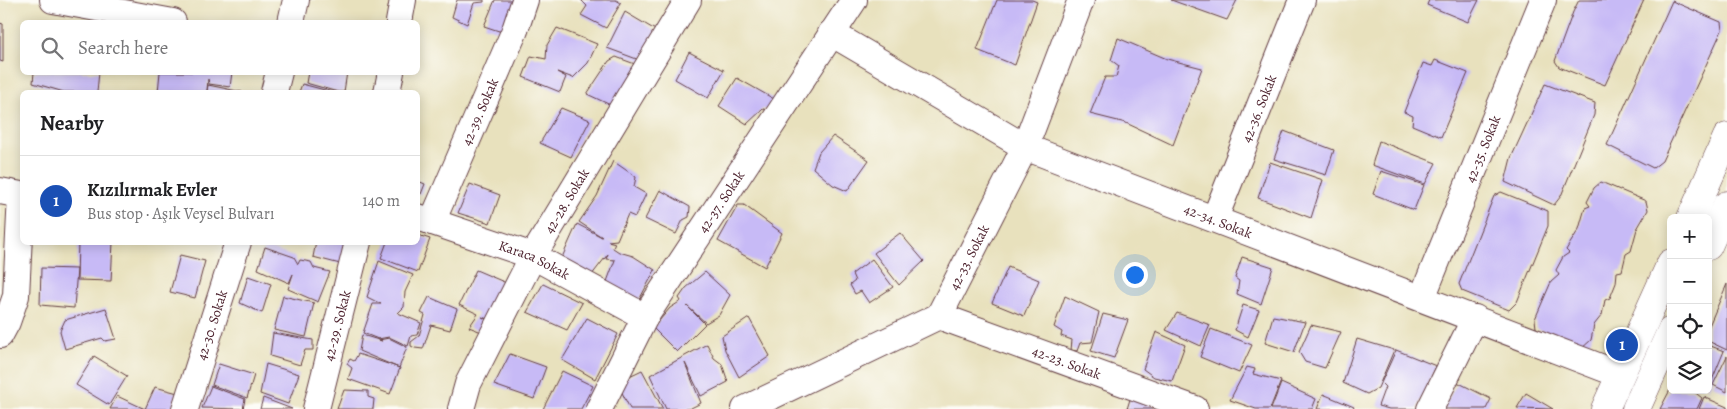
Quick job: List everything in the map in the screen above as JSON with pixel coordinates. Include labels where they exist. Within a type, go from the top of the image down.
[{"type":"main road","points":[[1693,214],[1727,137]]},
{"type":"main road","points":[[1712,239],[1725,215]]},
{"type":"main road","points":[[1605,409],[1667,272]]},
{"type":"main road","points":[[1636,409],[1667,340]]},
{"type":"street","points":[[52,0],[162,20]]},
{"type":"street","points":[[291,20],[296,0]]},
{"type":"street","points":[[400,20],[403,0]]},
{"type":"street","name":"42-39. Sokak","points":[[425,219],[514,30],[525,0]]},
{"type":"street","name":"42-28. Sokak","points":[[461,409],[468,384],[533,256],[688,0]]},
{"type":"street","name":"42-37. Sokak","points":[[599,409],[645,317],[854,0]]},
{"type":"street","name":"42-33. Sokak","points":[[939,316],[1025,146],[1081,0]]},
{"type":"street","name":"42-36. Sokak","points":[[1215,218],[1302,0]]},
{"type":"street","name":"42-35. Sokak","points":[[1422,298],[1543,0]]},
{"type":"street","name":"42-34. Sokak","points":[[831,33],[1025,146],[1621,375]]},
{"type":"street","points":[[274,90],[278,75]]},
{"type":"street","points":[[387,90],[390,75]]},
{"type":"street","points":[[0,334],[7,322],[16,296],[14,194]]},
{"type":"street","name":"Karaca Sokak","points":[[425,219],[533,256],[645,317]]},
{"type":"street","name":"42-30. Sokak","points":[[185,409],[237,245]]},
{"type":"street","name":"42-29. Sokak","points":[[316,409],[357,245]]},
{"type":"street","points":[[745,409],[939,316]]},
{"type":"street","name":"42-23. Sokak","points":[[939,316],[1195,409]]},
{"type":"street","points":[[1430,409],[1475,318]]},
{"type":"building","points":[[457,0],[484,0],[484,2],[474,3],[467,24],[452,17]]},
{"type":"building","points":[[495,0],[519,0],[505,33],[484,26]]},
{"type":"building","points":[[581,0],[616,0],[621,3],[606,28],[581,15],[587,6]]},
{"type":"building","points":[[997,0],[1032,0],[1037,2],[1015,65],[977,50]]},
{"type":"building","points":[[1171,0],[1237,0],[1227,20]]},
{"type":"building","points":[[1429,0],[1479,0],[1468,22],[1427,5]]},
{"type":"building","points":[[1579,0],[1644,0],[1605,85],[1559,67],[1555,61]]},
{"type":"building","points":[[1672,1],[1721,22],[1722,30],[1662,161],[1653,168],[1607,145]]},
{"type":"building","points":[[625,12],[657,31],[642,61],[607,48]]},
{"type":"building","points":[[0,23],[3,24],[3,62],[0,61]]},
{"type":"building","points":[[557,28],[597,44],[588,63],[573,78],[557,72],[566,77],[560,92],[523,77],[531,56],[546,59],[547,45]]},
{"type":"building","points":[[1118,38],[1167,59],[1202,68],[1173,145],[1126,123],[1090,114],[1105,77],[1116,77],[1119,66],[1111,60]]},
{"type":"building","points":[[689,52],[724,70],[708,98],[675,79]]},
{"type":"building","points":[[616,57],[643,67],[619,109],[587,94],[609,61]]},
{"type":"building","points":[[1435,60],[1468,73],[1441,137],[1412,125],[1413,116],[1404,112],[1423,63],[1432,66]]},
{"type":"building","points":[[34,75],[99,75],[97,90],[57,90],[33,83]]},
{"type":"building","points":[[160,75],[232,75],[230,87],[209,84],[208,79],[207,90],[158,90]]},
{"type":"building","points":[[307,75],[347,75],[344,90],[331,90],[306,83]]},
{"type":"building","points":[[737,78],[774,99],[768,110],[763,109],[747,124],[719,106]]},
{"type":"building","points":[[302,84],[324,90],[300,90]]},
{"type":"building","points":[[1545,84],[1595,103],[1594,115],[1561,196],[1554,205],[1505,182],[1511,158]]},
{"type":"building","points":[[208,85],[232,90],[207,90]]},
{"type":"building","points":[[561,108],[590,120],[571,157],[540,143]]},
{"type":"building","points":[[1284,131],[1334,150],[1326,175],[1274,159]]},
{"type":"building","points":[[833,136],[869,160],[847,191],[833,185],[813,168],[819,152]]},
{"type":"building","points":[[1379,141],[1436,163],[1425,184],[1372,165]]},
{"type":"building","points":[[613,161],[636,177],[634,187],[646,194],[635,217],[628,214],[617,240],[608,241],[615,243],[613,248],[619,252],[633,256],[655,270],[638,302],[605,287],[615,260],[606,259],[608,254],[588,280],[560,262],[577,224],[602,237],[579,222],[597,196]]},
{"type":"building","points":[[1270,162],[1323,180],[1311,218],[1258,198]]},
{"type":"building","points":[[1381,171],[1424,185],[1414,210],[1373,194]]},
{"type":"building","points":[[420,182],[425,184],[420,194]]},
{"type":"building","points":[[1601,182],[1646,201],[1648,210],[1637,229],[1631,251],[1626,254],[1622,271],[1617,272],[1616,283],[1610,298],[1605,300],[1602,315],[1594,325],[1591,340],[1581,349],[1536,328],[1535,319],[1551,282],[1559,275],[1556,270],[1563,257],[1569,253],[1566,250],[1579,229],[1585,208],[1590,206],[1587,202],[1594,188]]},
{"type":"building","points":[[470,184],[500,195],[490,223],[458,213]]},
{"type":"building","points":[[660,190],[690,207],[689,217],[683,220],[676,234],[645,219]]},
{"type":"building","points":[[1501,192],[1548,211],[1548,226],[1517,302],[1509,310],[1462,291],[1459,284],[1494,196]]},
{"type":"building","points":[[738,205],[744,205],[782,233],[765,267],[718,241]]},
{"type":"building","points":[[900,233],[924,261],[899,285],[874,253]]},
{"type":"building","points":[[420,236],[430,239],[418,272],[381,258],[386,245],[420,245]]},
{"type":"building","points":[[78,245],[113,245],[111,281],[77,280]]},
{"type":"building","points":[[315,245],[352,245],[348,266],[313,257]]},
{"type":"building","points":[[265,247],[294,257],[298,264],[300,260],[311,262],[314,268],[330,272],[318,302],[288,289],[293,274],[289,283],[258,269]]},
{"type":"building","points":[[180,255],[205,261],[195,298],[170,292]]},
{"type":"building","points":[[1242,257],[1273,267],[1261,304],[1237,294],[1239,281],[1235,278]]},
{"type":"building","points":[[872,259],[893,287],[869,303],[861,291],[855,294],[850,285],[855,281],[852,274]]},
{"type":"building","points":[[379,261],[413,275],[405,292],[404,307],[398,313],[421,323],[417,335],[411,336],[408,346],[389,337],[378,339],[363,333],[373,304],[381,304],[367,297]]},
{"type":"building","points":[[1008,267],[1039,280],[1024,316],[992,303]]},
{"type":"building","points":[[41,268],[77,269],[74,308],[40,305]]},
{"type":"building","points":[[476,270],[511,285],[495,322],[482,317],[494,323],[489,335],[469,327],[478,314],[459,305]]},
{"type":"building","points":[[705,272],[730,295],[719,315],[706,323],[687,306],[705,324],[677,352],[653,328],[670,308],[681,301],[679,298],[686,288]]},
{"type":"building","points":[[248,276],[271,284],[262,313],[240,303]]},
{"type":"building","points":[[543,284],[582,303],[567,330],[527,312]]},
{"type":"building","points":[[1727,284],[1727,350],[1712,343],[1712,319]]},
{"type":"building","points":[[283,296],[314,303],[306,337],[274,330]]},
{"type":"building","points":[[1065,296],[1099,312],[1092,342],[1080,343],[1077,351],[1071,350],[1072,340],[1061,336],[1062,332],[1054,327]]},
{"type":"building","points":[[429,297],[457,309],[450,330],[431,325],[423,349],[415,348],[411,346],[411,342],[419,336],[425,315],[421,313]]},
{"type":"building","points":[[1243,305],[1259,310],[1248,337],[1235,330]]},
{"type":"building","points":[[106,308],[116,339],[105,341],[102,338],[65,349],[60,331],[65,320]]},
{"type":"building","points":[[1177,313],[1210,325],[1201,346],[1166,330]]},
{"type":"building","points":[[1103,314],[1128,320],[1114,358],[1091,351]]},
{"type":"building","points":[[1273,316],[1305,322],[1294,352],[1265,343]]},
{"type":"building","points":[[587,318],[618,334],[595,379],[562,360]]},
{"type":"building","points":[[749,318],[770,356],[739,377],[725,350],[722,336]]},
{"type":"building","points":[[1311,325],[1341,332],[1325,368],[1305,362],[1299,352]]},
{"type":"building","points":[[1211,329],[1252,345],[1239,373],[1200,357]]},
{"type":"building","points":[[1156,332],[1185,345],[1172,381],[1154,377],[1143,369]]},
{"type":"building","points":[[273,333],[313,340],[313,350],[305,350],[300,365],[270,356]]},
{"type":"building","points":[[362,335],[382,341],[379,340],[389,338],[407,347],[399,368],[359,351]]},
{"type":"building","points":[[1357,339],[1394,350],[1378,388],[1367,394],[1343,383]]},
{"type":"building","points":[[707,344],[714,358],[722,364],[728,382],[701,396],[685,363],[701,403],[689,409],[666,409],[650,375]]},
{"type":"building","points":[[1712,346],[1724,351],[1712,380]]},
{"type":"building","points":[[1396,350],[1436,366],[1417,409],[1389,409],[1378,406],[1385,387],[1381,383]]},
{"type":"building","points":[[358,354],[400,368],[390,394],[348,379],[352,368],[347,364],[350,359],[354,361]]},
{"type":"building","points":[[510,354],[546,367],[534,399],[494,385]]},
{"type":"building","points":[[94,356],[127,376],[109,405],[76,385]]},
{"type":"building","points":[[1727,356],[1727,392],[1713,385]]},
{"type":"building","points":[[219,364],[254,375],[247,398],[212,385]]},
{"type":"building","points":[[266,364],[299,374],[288,404],[260,394]]},
{"type":"building","points":[[1247,367],[1255,369],[1253,374],[1281,381],[1270,409],[1256,409],[1230,400]]},
{"type":"building","points":[[642,370],[663,409],[630,409],[617,382]]},
{"type":"building","points":[[562,371],[593,386],[581,409],[543,409]]},
{"type":"building","points":[[1457,382],[1491,399],[1486,409],[1444,409]]},
{"type":"building","points":[[1281,383],[1316,399],[1312,409],[1271,409]]},
{"type":"building","points":[[211,386],[245,399],[243,409],[202,408]]},
{"type":"building","points":[[155,387],[178,393],[171,409],[145,409]]},
{"type":"building","points":[[344,390],[368,391],[368,397],[374,399],[373,409],[337,409]]},
{"type":"building","points":[[1526,393],[1553,409],[1517,408]]},
{"type":"building","points":[[1323,394],[1354,407],[1353,409],[1317,409]]},
{"type":"building","points":[[1668,394],[1697,394],[1702,398],[1697,409],[1660,409]]},
{"type":"building","points":[[117,396],[145,409],[110,409]]},
{"type":"building","points":[[1131,396],[1158,409],[1127,409]]},
{"type":"building","points":[[1704,397],[1727,407],[1727,409],[1699,409]]},
{"type":"building","points":[[263,398],[292,409],[260,409]]},
{"type":"place","name":"Kızılırmak Evler","points":[[1622,345]]}]
